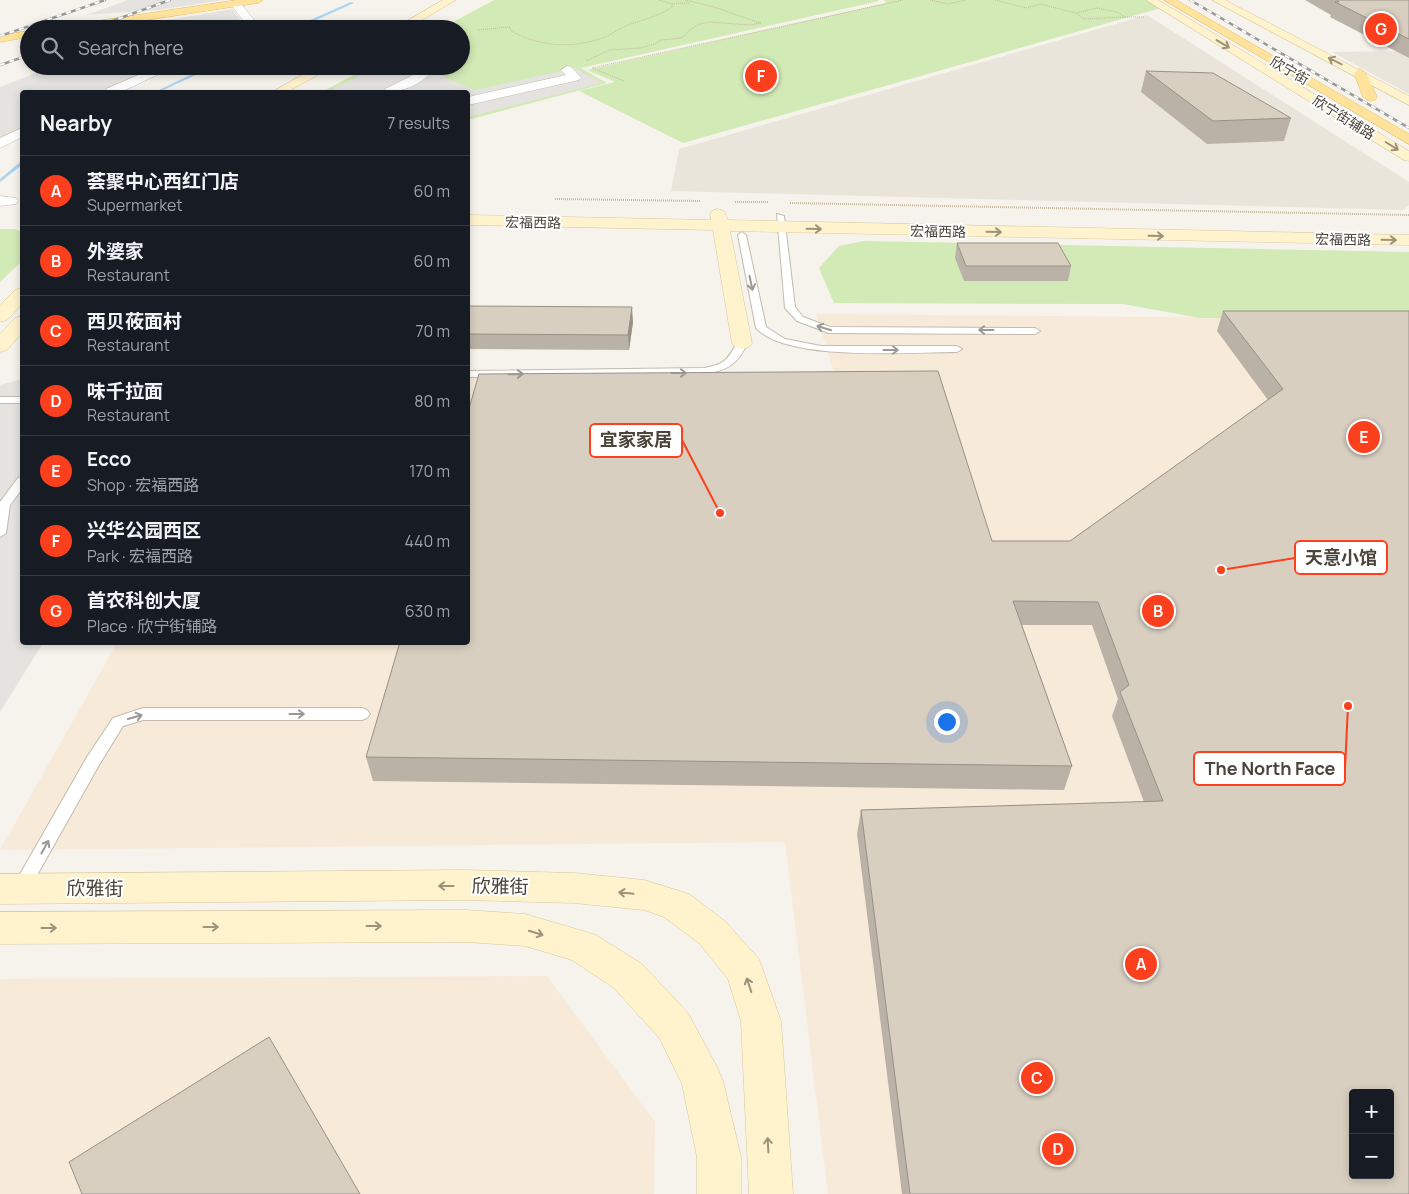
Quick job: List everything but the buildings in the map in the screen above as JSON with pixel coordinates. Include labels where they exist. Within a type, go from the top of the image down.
[{"type":"main road","points":[[120,20],[248,0]]},
{"type":"main road","points":[[238,1],[258,0]]},
{"type":"main road","points":[[238,1],[263,0]]},
{"type":"main road","points":[[415,20],[452,0]]},
{"type":"main road","points":[[428,20],[464,0]]},
{"type":"main road","name":"欣宁街辅路","points":[[1151,0],[1168,5],[1409,157]]},
{"type":"main road","name":"欣宁街","points":[[1201,0],[1216,4],[1327,72]]},
{"type":"main road","points":[[1183,9],[1216,4],[1230,8],[1360,73],[1409,101]]},
{"type":"main road","name":"欣宁街","points":[[1168,5],[1183,9],[1409,140]]},
{"type":"main road","points":[[0,39],[20,36]]},
{"type":"main road","points":[[1353,87],[1374,99],[1360,73]]},
{"type":"main road","points":[[282,90],[311,75]]},
{"type":"main road","points":[[299,90],[326,75]]},
{"type":"main road","points":[[1334,95],[1341,115]]},
{"type":"main road","name":"宏福西路","points":[[470,209],[723,214]]},
{"type":"main road","name":"宏福西路","points":[[780,212],[1409,240]]},
{"type":"main road","name":"宏福西路","points":[[470,220],[780,212],[1409,226]]},
{"type":"main road","points":[[723,214],[742,343]]},
{"type":"main road","points":[[0,316],[20,296]]},
{"type":"main road","points":[[0,346],[20,324]]},
{"type":"main road","name":"欣雅街","points":[[11,889],[465,885],[554,888],[644,895],[676,905],[713,933],[745,971],[761,1021],[771,1194]]},
{"type":"main road","points":[[0,928],[466,926],[525,930],[582,947],[628,976],[674,1026],[702,1081],[718,1157],[719,1194]]},
{"type":"street","points":[[238,1],[249,20]]},
{"type":"street","points":[[470,101],[575,77],[567,70]]},
{"type":"street","points":[[116,90],[150,75]]},
{"type":"street","points":[[394,90],[422,75]]},
{"type":"street","points":[[0,144],[20,133]]},
{"type":"lane","points":[[780,212],[790,308],[800,319],[829,330],[1035,330]]},
{"type":"lane","points":[[742,235],[761,328],[782,341],[821,349],[957,349]]},
{"type":"lane","points":[[470,374],[696,372],[722,368],[738,356],[742,343]]},
{"type":"lane","points":[[0,400],[20,400]]},
{"type":"lane","points":[[0,532],[4,505],[20,484]]},
{"type":"lane","points":[[11,889],[118,722],[143,714],[362,714]]},
{"type":"path","points":[[659,0],[674,0]]},
{"type":"path","points":[[685,0],[690,3]]},
{"type":"path","points":[[624,81],[592,68],[903,0]]},
{"type":"path","points":[[930,0],[948,4],[966,0]]},
{"type":"path","points":[[995,0],[1027,8],[1040,4],[1076,13],[1084,18],[1125,17],[1117,12],[1097,8],[1076,13]]},
{"type":"path","points":[[567,70],[594,59],[604,51],[634,49],[657,44],[661,40],[682,38],[692,27],[710,22],[743,25],[761,24],[714,7],[690,3],[672,4],[667,1]]},
{"type":"path","points":[[477,30],[510,28],[511,31],[525,40],[557,46],[602,38],[628,25],[664,14],[672,7],[672,4]]},
{"type":"path","name":"宏福西路","points":[[554,199],[701,201]]},
{"type":"path","name":"宏福西路","points":[[723,214],[780,212],[1409,215]]},
{"type":"shaded area","points":[[128,0],[223,0],[158,10],[86,15]]},
{"type":"shaded area","points":[[233,9],[240,20],[166,20]]},
{"type":"shaded area","points":[[1147,15],[1409,182],[1409,205],[1403,210],[671,191],[679,149]]},
{"type":"shaded area","points":[[1409,51],[1409,94],[1332,52]]},
{"type":"shaded area","points":[[575,68],[602,83],[470,116],[470,90],[332,90],[360,75],[439,75],[475,90]]},
{"type":"shaded area","points":[[31,75],[139,75],[105,90],[20,90],[20,128],[0,137],[0,87]]},
{"type":"shaded area","points":[[816,314],[1409,319],[1409,1194],[828,1194],[785,842],[0,850],[116,645],[470,645],[470,373],[835,375]]},
{"type":"shaded area","points":[[20,380],[20,645],[42,645],[0,712],[0,385]]},
{"type":"shaded area","points":[[547,976],[655,1122],[654,1194],[0,1194],[0,979]]},
{"type":"green space","points":[[494,0],[879,1],[581,68],[607,83],[470,119],[470,90],[326,90],[353,75],[470,75],[470,20],[457,20]]},
{"type":"green space","points":[[884,0],[1148,0],[1161,8],[683,143],[579,91],[615,82],[587,70],[886,3]]},
{"type":"green space","points":[[0,229],[15,229],[20,231],[20,263],[0,282]]},
{"type":"green space","points":[[864,241],[1409,252],[1409,318],[1200,318],[1123,304],[834,303],[819,268],[839,246]]},
{"type":"waterway","points":[[313,20],[352,3]]},
{"type":"waterway","points":[[161,90],[194,75]]},
{"type":"waterway","points":[[0,181],[20,165]]},
{"type":"railway","points":[[47,20],[105,0]]},
{"type":"railway","points":[[115,20],[170,0]]},
{"type":"railway","points":[[1190,0],[1409,128]]},
{"type":"railway","points":[[0,36],[20,29]]},
{"type":"railway","points":[[0,65],[20,58]]},
{"type":"place","name":"首农科创大厦","points":[[1381,29]]},
{"type":"place","name":"兴华公园西区","points":[[761,76]]},
{"type":"place","name":"Ecco","points":[[1364,437]]},
{"type":"place","name":"宜家家居","points":[[720,513]]},
{"type":"place","name":"天意小馆","points":[[1221,570]]},
{"type":"place","name":"外婆家","points":[[1158,611]]},
{"type":"place","name":"The North Face","points":[[1348,706]]},
{"type":"place","name":"荟聚中心西红门店","points":[[1141,964]]},
{"type":"place","name":"西贝莜面村","points":[[1037,1078]]},
{"type":"place","name":"味千拉面","points":[[1058,1149]]}]
